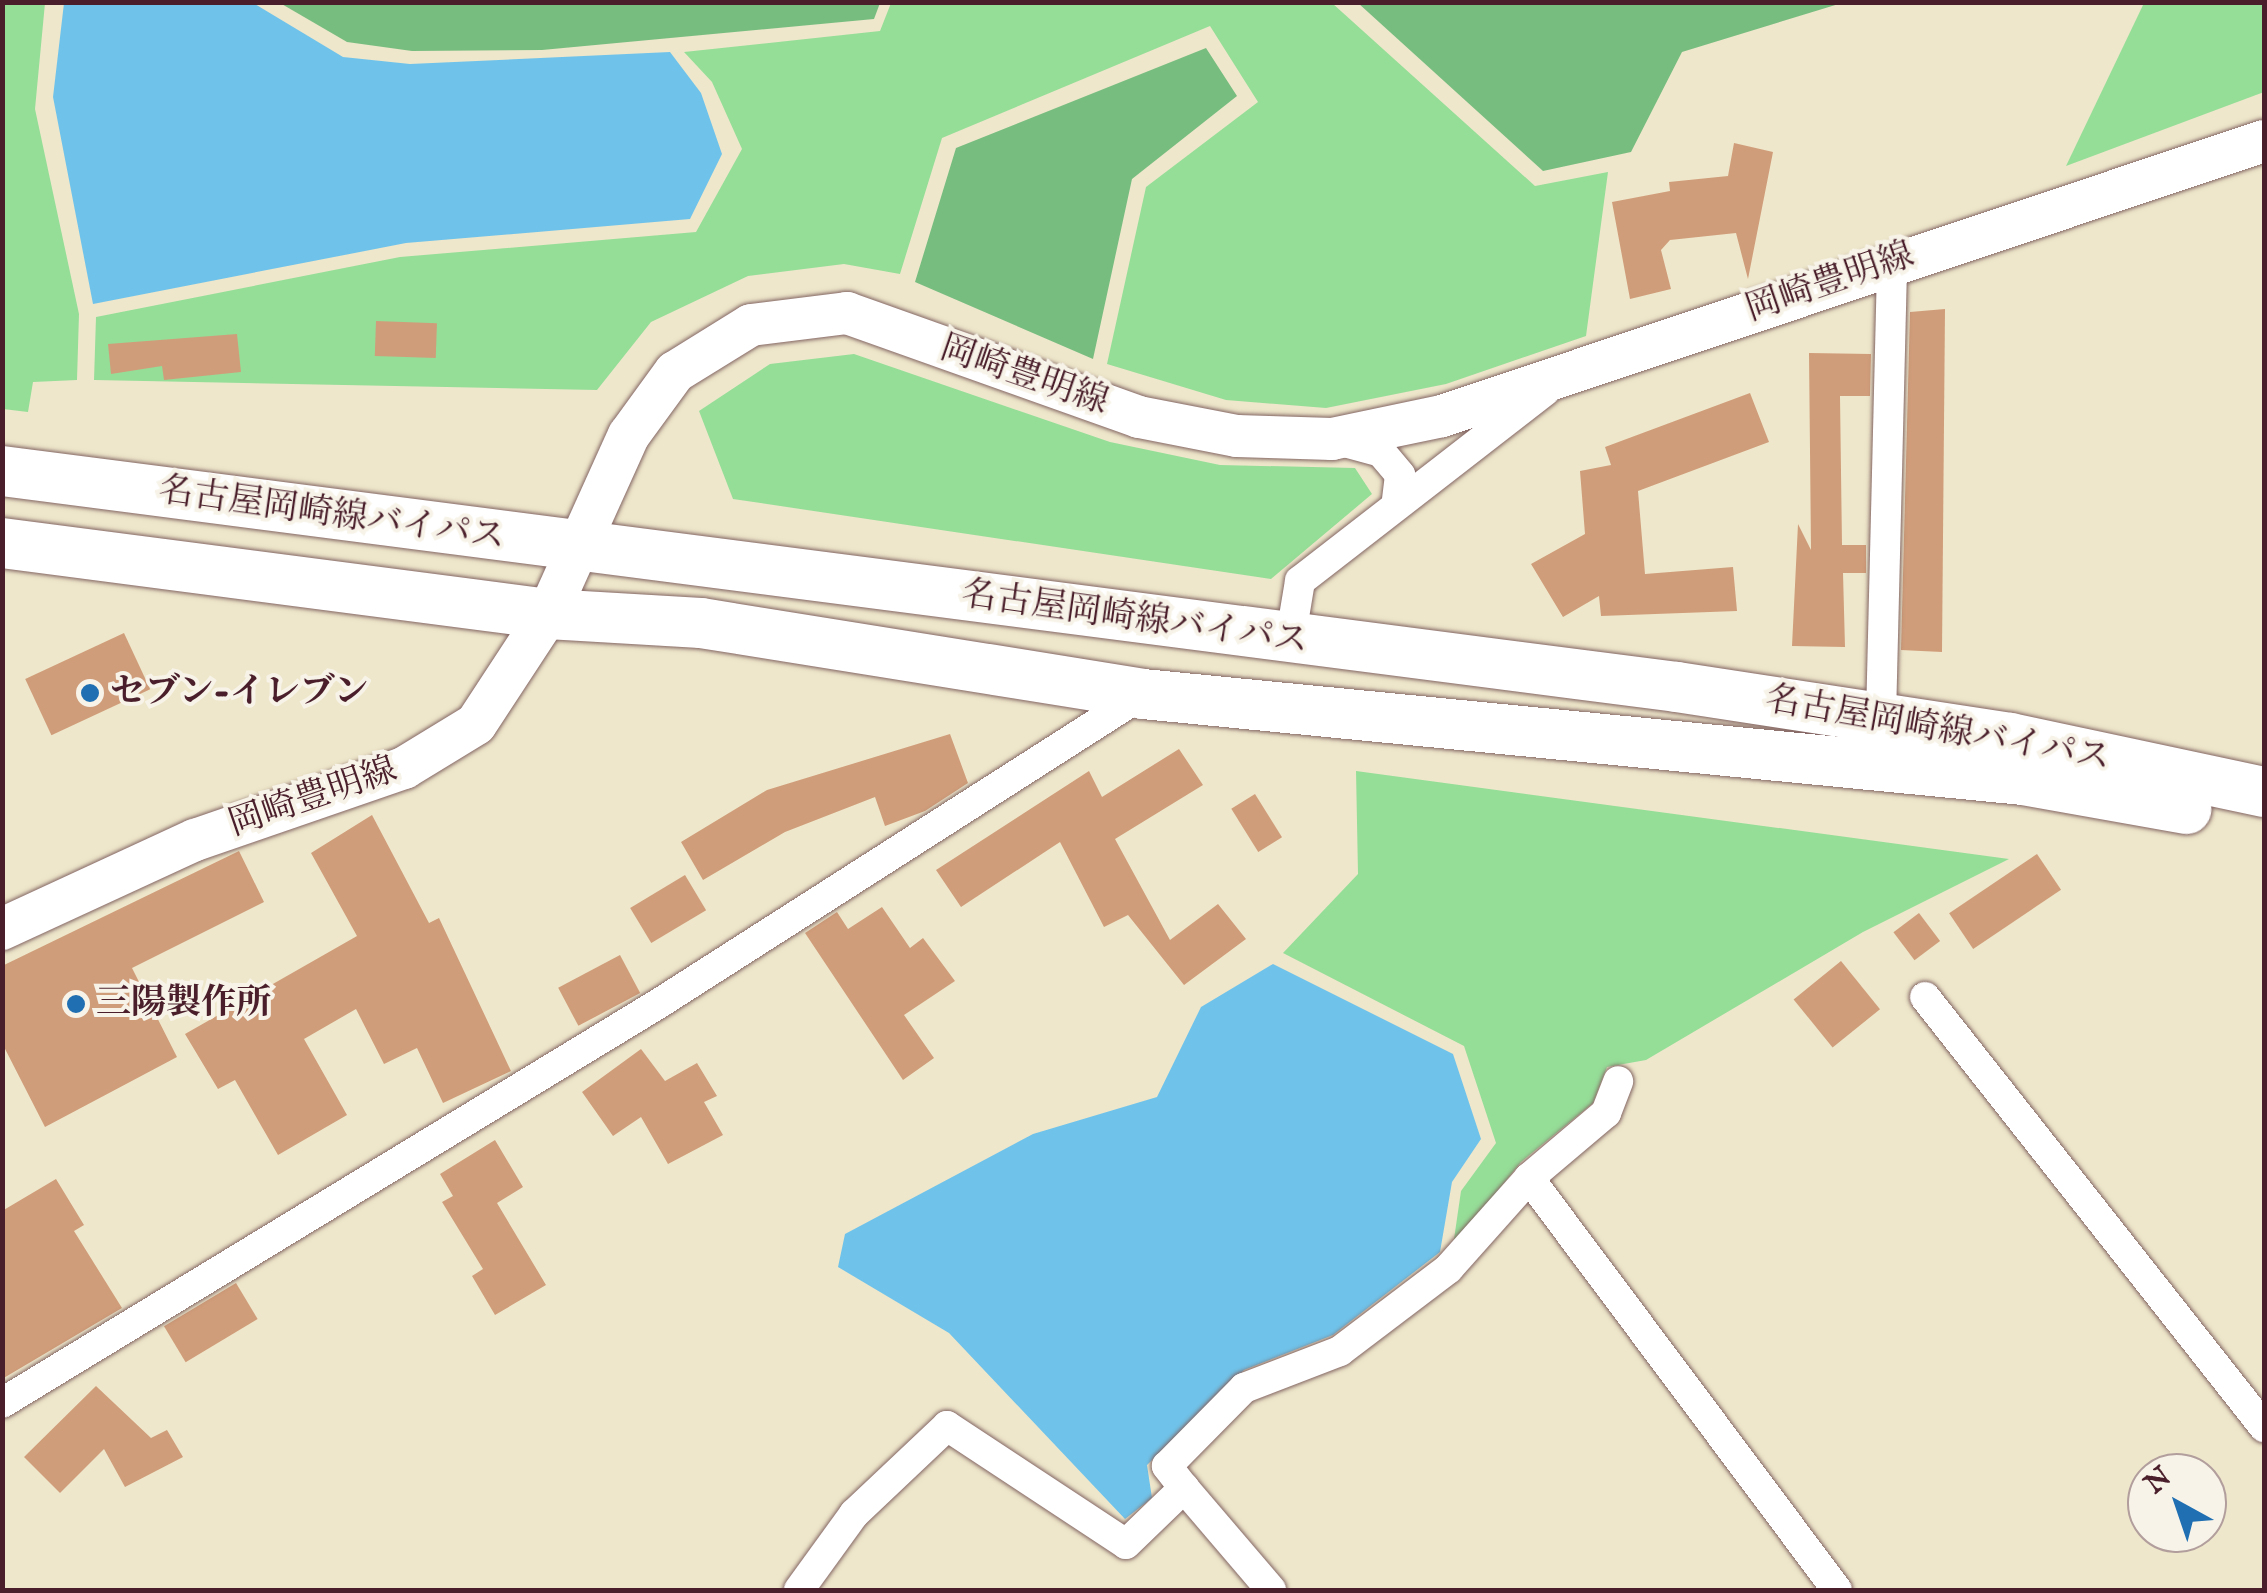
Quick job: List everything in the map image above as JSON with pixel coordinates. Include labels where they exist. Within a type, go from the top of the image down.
[{"type":"main road","name":"岡崎豊明線","points":[[2,929],[195,840],[404,768],[476,724],[548,614],[629,435],[674,372],[752,325],[847,313],[1139,416],[1237,436],[1332,439],[1562,378],[1892,261],[2264,141]]},
{"type":"main road","name":"名古屋岡崎線バイパス","points":[[2,471],[1881,718],[2264,792]]},
{"type":"main road","name":"名古屋岡崎線バイパス","points":[[2,543],[548,614],[701,623],[1144,694],[2023,780],[2264,826]]},
{"type":"street","points":[[1881,718],[1892,261]]},
{"type":"street","points":[[1290,641],[1300,581],[1562,378]]},
{"type":"street","points":[[1332,439],[1381,452],[1400,475],[1396,506]]},
{"type":"street","points":[[2,1403],[658,1004],[1144,694]]},
{"type":"street","points":[[1925,997],[2264,1426]]},
{"type":"street","points":[[1271,1590],[1167,1466],[1244,1388],[1340,1351],[1448,1269],[1529,1178],[1606,1114],[1618,1081]]},
{"type":"street","points":[[1529,1178],[1838,1590]]},
{"type":"street","points":[[799,1590],[854,1514],[947,1426],[1126,1544],[1184,1488]]},
{"type":"green space","points":[[3,2],[45,3],[35,109],[79,314],[77,380],[33,382],[28,412],[3,409]]},
{"type":"green space","points":[[280,3],[880,3],[874,19],[542,50],[412,51],[347,42]]},
{"type":"green space","points":[[891,3],[1332,3],[1535,186],[1608,172],[1586,336],[1446,384],[1326,408],[1226,400],[1107,364],[1146,187],[1258,102],[1210,26],[942,138],[900,274],[844,264],[748,276],[651,322],[597,390],[94,380],[96,317],[400,257],[696,232],[742,149],[712,82],[684,52],[880,31]]},
{"type":"green space","points":[[1358,3],[1842,3],[1682,52],[1631,152],[1543,171]]},
{"type":"green space","points":[[2144,3],[2264,3],[2264,92],[2066,166]]},
{"type":"green space","points":[[1206,48],[1237,96],[1132,179],[1093,359],[915,282],[956,148]]},
{"type":"green space","points":[[854,354],[1110,442],[1220,465],[1355,468],[1372,494],[1271,579],[733,499],[699,411],[770,364]]},
{"type":"green space","points":[[1356,771],[2009,859],[1863,932],[1646,1060],[1607,1067],[1593,1103],[1521,1162],[1453,1246],[1461,1191],[1496,1143],[1464,1046],[1283,953],[1358,874]]},
{"type":"water","points":[[64,3],[253,3],[343,57],[410,64],[670,52],[701,93],[722,154],[690,219],[406,243],[93,304],[53,97]]},
{"type":"water","points":[[1273,964],[1453,1054],[1481,1139],[1452,1182],[1440,1252],[1333,1335],[1244,1370],[1147,1465],[1152,1498],[1125,1519],[949,1333],[838,1267],[845,1234],[1033,1134],[1157,1097],[1201,1007]]},
{"type":"building","points":[[1734,143],[1773,152],[1748,279],[1736,233],[1670,240],[1661,250],[1671,289],[1630,299],[1612,202],[1670,191],[1669,182],[1728,176]]},
{"type":"building","points":[[1945,309],[1942,652],[1901,650],[1910,312]]},
{"type":"building","points":[[376,321],[437,323],[436,358],[375,356]]},
{"type":"building","points":[[237,334],[241,372],[164,380],[162,366],[111,374],[108,344]]},
{"type":"building","points":[[1809,353],[1871,354],[1870,396],[1840,396],[1842,545],[1866,545],[1866,573],[1843,573],[1845,647],[1792,646],[1798,524],[1811,550]]},
{"type":"building","points":[[1750,393],[1769,442],[1638,491],[1645,574],[1733,567],[1737,611],[1601,616],[1599,596],[1563,617],[1531,564],[1585,534],[1580,471],[1611,465],[1605,447]]},
{"type":"building","points":[[124,633],[150,689],[51,735],[25,679]]},
{"type":"building","points":[[950,734],[968,783],[925,811],[885,826],[875,797],[785,832],[703,880],[681,842],[767,790]]},
{"type":"building","points":[[1179,749],[1203,785],[1115,839],[1170,940],[1218,904],[1246,939],[1184,985],[1128,915],[1104,927],[1060,842],[961,907],[936,870],[1089,771],[1102,797]]},
{"type":"building","points":[[1255,794],[1282,837],[1258,852],[1231,809]]},
{"type":"building","points":[[372,815],[429,923],[439,918],[511,1071],[443,1103],[417,1048],[384,1064],[356,1009],[304,1039],[347,1115],[278,1155],[235,1080],[218,1089],[185,1034],[357,936],[311,853]]},
{"type":"building","name":"三陽製作所","points":[[239,851],[264,902],[132,968],[177,1057],[45,1127],[2,1043],[2,966]]},
{"type":"building","points":[[2037,854],[2061,890],[1973,949],[1949,913]]},
{"type":"building","points":[[685,875],[706,910],[651,943],[630,908]]},
{"type":"building","points":[[882,907],[910,948],[923,938],[955,981],[904,1015],[934,1058],[903,1080],[805,933],[837,912],[848,929]]},
{"type":"building","points":[[1919,913],[1940,941],[1915,960],[1893,932]]},
{"type":"building","points":[[620,955],[640,993],[578,1026],[558,988]]},
{"type":"building","points":[[1841,961],[1880,1009],[1833,1048],[1794,999]]},
{"type":"building","points":[[641,1049],[665,1081],[697,1063],[717,1096],[704,1102],[723,1135],[668,1164],[641,1117],[613,1136],[582,1092]]},
{"type":"building","points":[[495,1140],[523,1187],[497,1203],[546,1285],[495,1315],[472,1276],[483,1269],[442,1202],[453,1196],[440,1174]]},
{"type":"building","points":[[56,1179],[84,1225],[74,1231],[122,1308],[2,1379],[2,1211]]},
{"type":"building","points":[[236,1283],[258,1319],[186,1362],[164,1326]]},
{"type":"building","points":[[96,1386],[151,1438],[167,1430],[183,1457],[125,1487],[104,1449],[60,1493],[24,1457]]},
{"type":"place","name":"セブン-イレブン","points":[[90,693]]},
{"type":"place","name":"三陽製作所","points":[[76,1004]]}]
